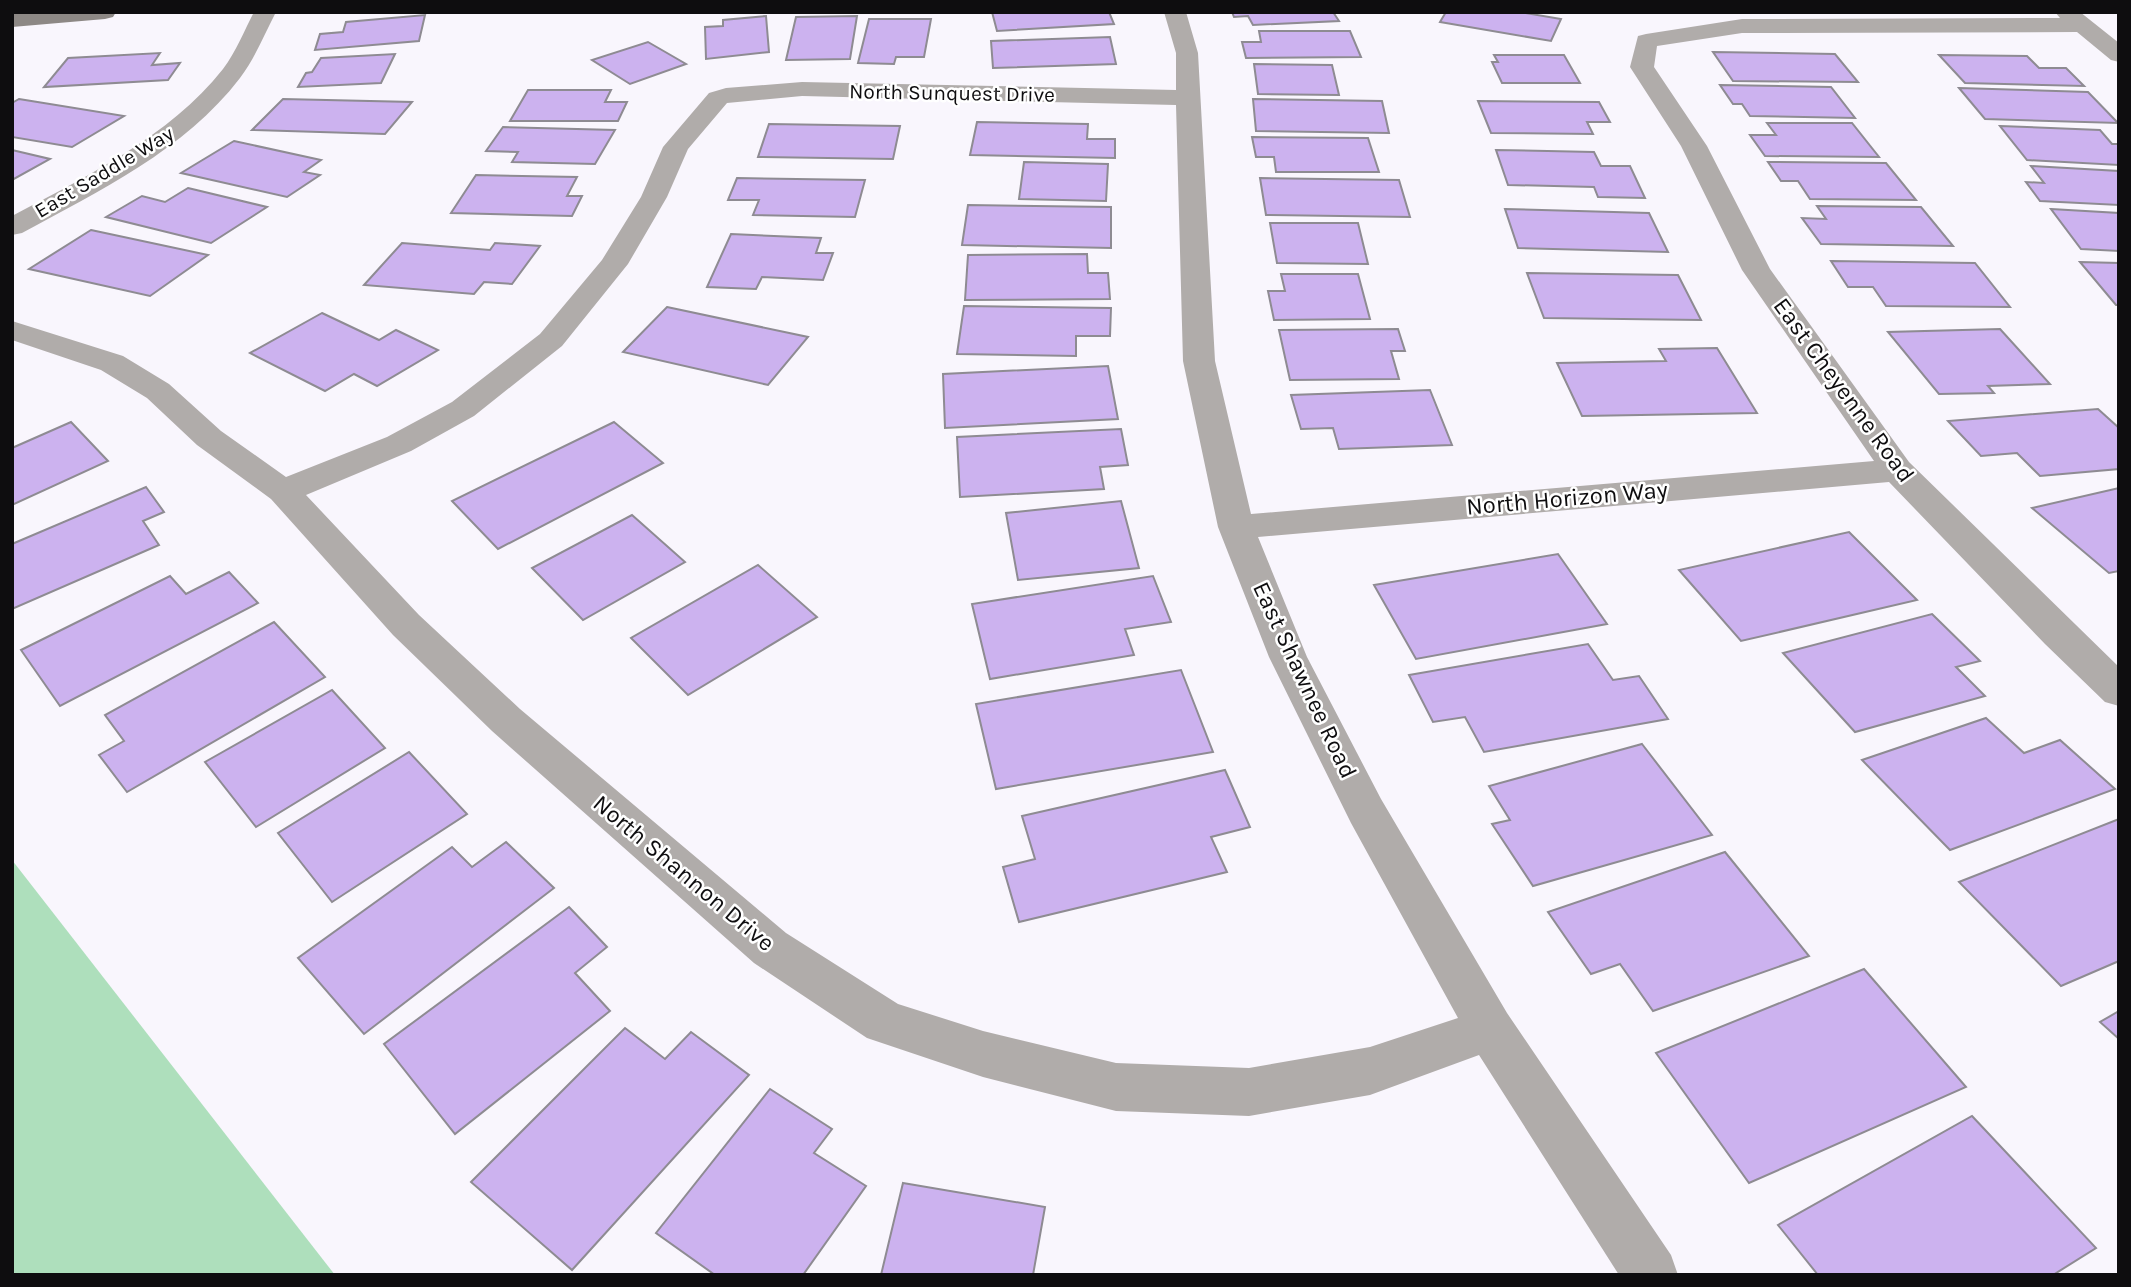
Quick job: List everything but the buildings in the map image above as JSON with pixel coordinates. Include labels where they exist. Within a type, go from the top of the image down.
[{"type":"street","points":[[12,20],[105,12]]},
{"type":"street","name":"East Saddle Way","points":[[12,227],[130,161],[190,118],[232,73],[265,12]]},
{"type":"street","name":"East Shawnee Road","points":[[1175,12],[1187,53],[1199,361],[1236,527],[1300,681],[1366,811],[1490,1029],[1651,1275]]},
{"type":"street","points":[[2074,19],[2119,55]]},
{"type":"street","name":"East Cheyenne Road","points":[[2074,19],[1742,26],[1646,41],[1642,67],[1694,146],[1756,270],[1897,470],[2059,635],[2119,691]]},
{"type":"street","name":"North Sunquest Drive","points":[[283,491],[399,444],[463,409],[551,340],[614,264],[654,197],[676,147],[718,98],[726,95],[802,89],[1188,98]]},
{"type":"street","name":"North Shannon Drive","points":[[12,330],[112,363],[158,391],[209,438],[283,491],[406,625],[506,720],[770,948],[884,1021],[983,1054],[1116,1087],[1250,1092],[1370,1071],[1490,1029]]},
{"type":"street","name":"North Horizon Way","points":[[1236,527],[1897,470]]},
{"type":"green space","points":[[12,860],[335,1275],[12,1275]]}]
